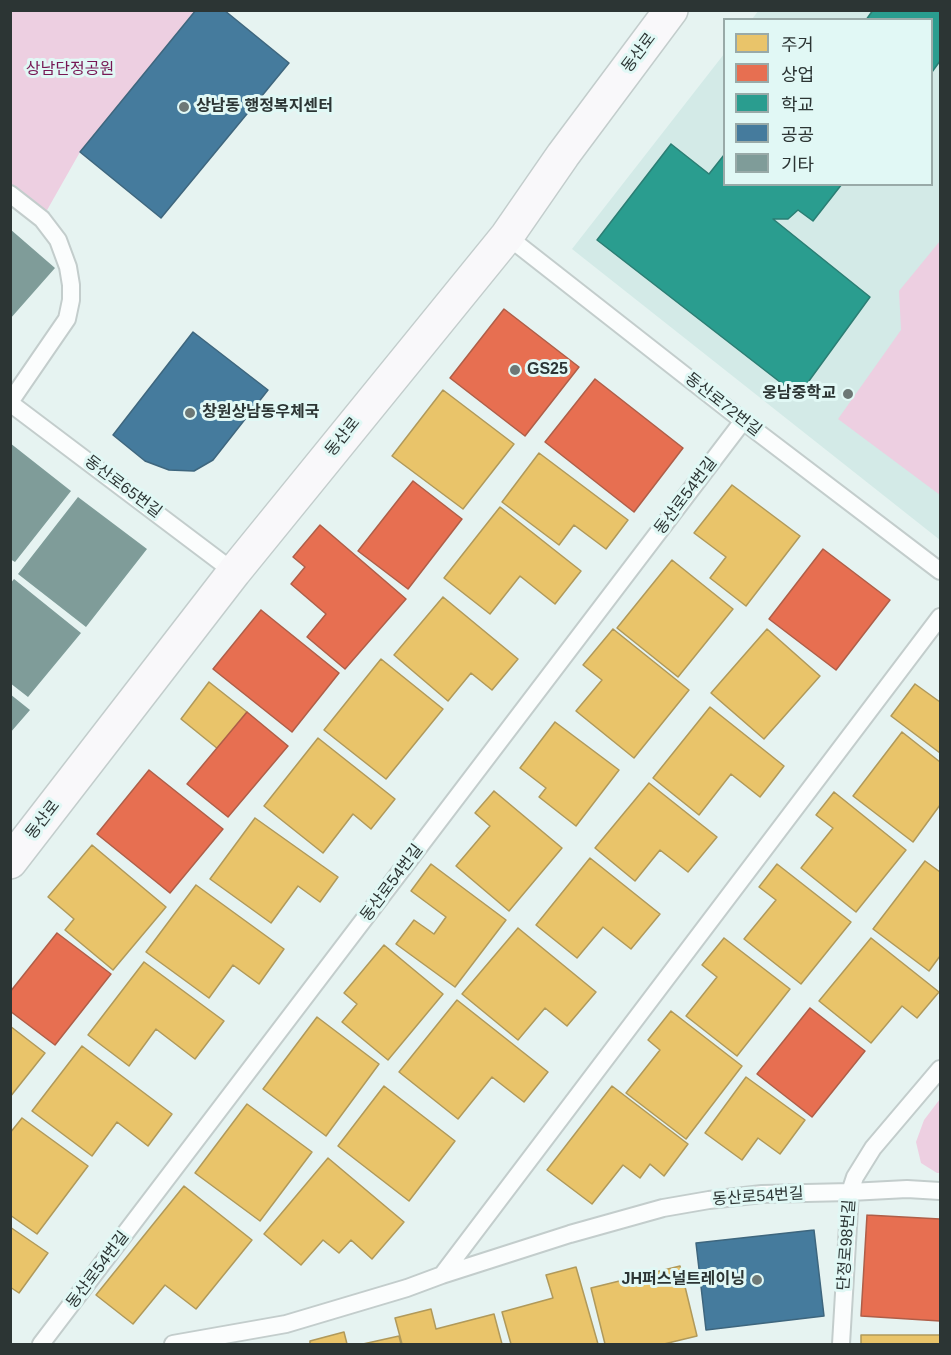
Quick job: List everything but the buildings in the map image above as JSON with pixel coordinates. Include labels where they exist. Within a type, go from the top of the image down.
[{"type":"main road","name":"동산로","points":[[10,862],[234,572],[507,236],[563,154],[671,10]]},
{"type":"lane","points":[[10,194],[42,219],[58,240],[68,267],[71,300],[67,319],[10,402]]},
{"type":"lane","name":"동산로72번길","points":[[507,236],[743,421],[940,571]]},
{"type":"lane","name":"동산로65번길","points":[[10,402],[234,572]]},
{"type":"lane","name":"동산로54번길","points":[[41,1344],[743,421]]},
{"type":"lane","points":[[442,1275],[940,617]]},
{"type":"lane","name":"단정로98번길","points":[[841,1344],[850,1192],[855,1177],[873,1148],[940,1069]]},
{"type":"lane","name":"동산로54번길","points":[[173,1344],[286,1324],[407,1288],[570,1234],[663,1208],[762,1194],[907,1189],[940,1191]]},
{"type":"shaded area","name":"웅남중학교","points":[[759,10],[940,11],[940,540],[572,249],[723,55],[723,186],[933,186],[933,18],[753,18]]},
{"type":"green space","name":"상남단정공원","points":[[10,11],[196,11],[80,152],[42,219],[11,194]]},
{"type":"green space","points":[[940,241],[940,495],[838,419],[901,330],[899,291]]},
{"type":"green space","points":[[940,1099],[940,1173],[937,1173],[921,1163],[916,1142],[924,1120]]},
{"type":"place","name":"상남동 행정복지센터","points":[[184,107]]},
{"type":"place","name":"GS25","points":[[515,370]]},
{"type":"place","name":"웅남중학교","points":[[848,394]]},
{"type":"place","name":"창원상남동우체국","points":[[190,413]]},
{"type":"place","name":"JH퍼스널트레이닝","points":[[757,1280]]}]
